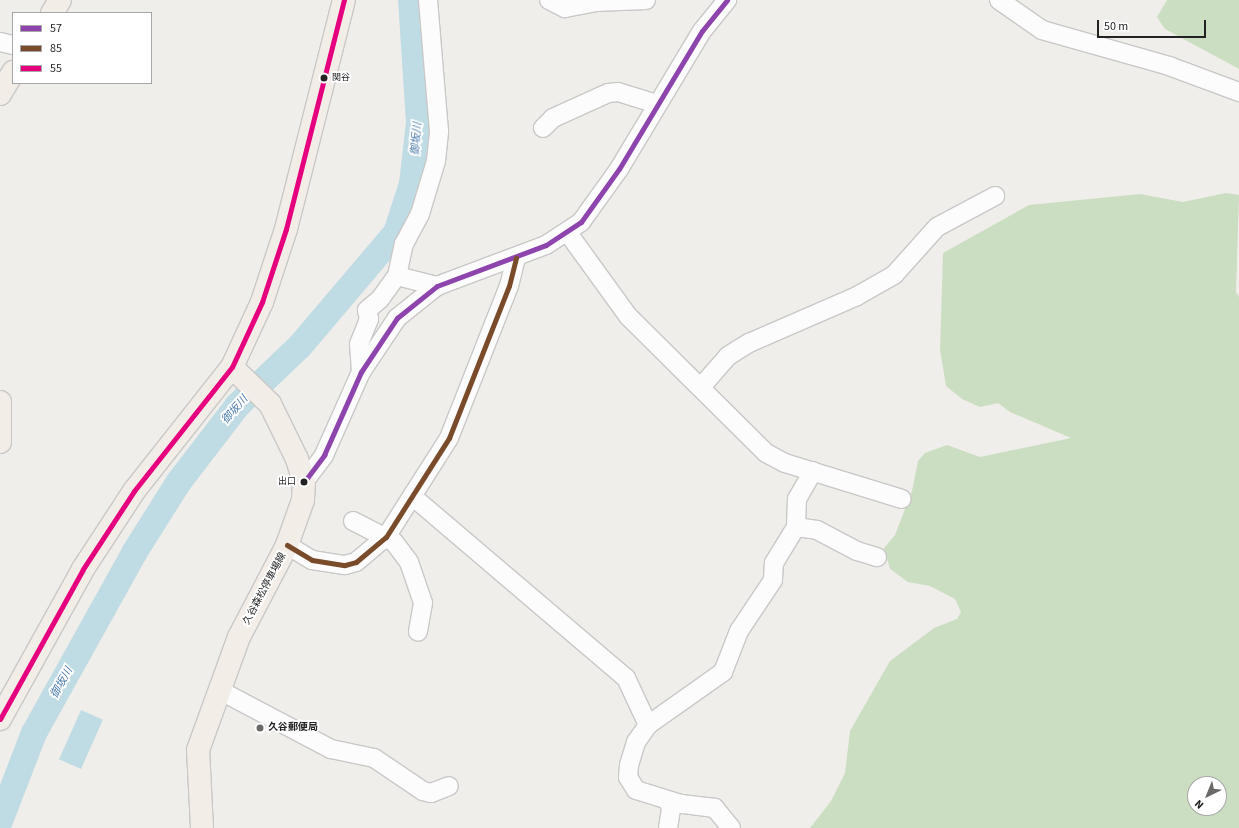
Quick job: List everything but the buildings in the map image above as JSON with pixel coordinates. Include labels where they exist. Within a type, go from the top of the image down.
[{"type":"main road","points":[[53,12],[60,0]]},
{"type":"main road","points":[[0,719],[83,569],[134,491],[235,370],[262,302],[286,229],[344,0]]},
{"type":"main road","points":[[0,94],[12,74]]},
{"type":"main road","name":"久谷森松停車場線","points":[[202,828],[198,750],[239,637],[298,521],[304,482],[297,459],[270,404],[235,370]]},
{"type":"main road","points":[[0,402],[0,442]]},
{"type":"street","points":[[361,372],[359,344],[369,320],[367,310],[380,299],[397,276],[404,244],[420,214],[436,161],[439,131],[428,0]]},
{"type":"street","points":[[548,0],[566,8],[595,2],[646,0]]},
{"type":"street","points":[[304,482],[324,455],[361,372],[397,318],[437,286],[516,258],[568,233],[597,202],[702,31],[727,0]]},
{"type":"street","points":[[999,0],[1042,30],[1169,66],[1239,92]]},
{"type":"street","points":[[0,42],[12,45]]},
{"type":"street","points":[[542,128],[553,118],[608,93],[618,92],[657,104]]},
{"type":"street","points":[[701,387],[728,356],[749,343],[885,282],[905,265],[937,227],[995,196]]},
{"type":"street","points":[[568,233],[628,316],[766,453],[813,471],[902,499]]},
{"type":"street","points":[[287,545],[312,560],[345,565],[356,562],[386,537],[448,438],[509,286],[516,258]]},
{"type":"street","points":[[397,276],[437,286]]},
{"type":"street","points":[[731,828],[715,808],[668,801],[636,790],[628,777],[636,742],[648,725],[723,672],[739,631],[774,580],[774,563],[796,527],[797,499],[813,471]]},
{"type":"street","points":[[412,496],[626,678],[648,725]]},
{"type":"street","points":[[353,521],[386,537],[400,548],[419,586],[423,603],[418,632]]},
{"type":"street","points":[[796,527],[817,530],[858,551],[877,557]]},
{"type":"street","points":[[219,690],[331,749],[374,758],[423,791],[431,793],[449,786]]},
{"type":"street","points":[[668,801],[671,808],[668,828]]},
{"type":"green space","points":[[1167,0],[1239,0],[1239,69],[1165,29],[1157,17]]},
{"type":"green space","points":[[1226,193],[1239,195],[1236,292],[1239,297],[1239,828],[810,828],[831,801],[845,773],[850,731],[890,661],[934,628],[957,619],[961,612],[955,599],[930,586],[908,582],[890,569],[884,548],[895,535],[912,491],[918,461],[925,453],[947,445],[980,457],[1071,438],[1010,412],[998,403],[980,407],[962,399],[946,386],[940,350],[943,253],[1029,205],[1140,194],[1183,202]]},
{"type":"water","points":[[81,710],[103,720],[81,769],[59,759]]},
{"type":"waterway","name":"御坂川","points":[[0,821],[34,733],[134,553],[178,483],[237,406],[300,346],[396,233],[412,184],[419,123],[411,0]]},
{"type":"transit line","name":"55","points":[[0,719],[83,569],[134,491],[232,367],[262,302],[286,229],[344,0]]},
{"type":"transit line","name":"57","points":[[304,482],[324,455],[361,372],[397,318],[437,286],[546,245],[581,222],[619,169],[702,31],[727,0]]},
{"type":"transit line","name":"85","points":[[287,545],[312,560],[345,565],[356,562],[386,537],[449,438],[509,286],[516,258]]},
{"type":"place","name":"関谷","points":[[324,78]]},
{"type":"place","name":"出口","points":[[304,482]]},
{"type":"place","name":"久谷郵便局","points":[[260,728]]}]
